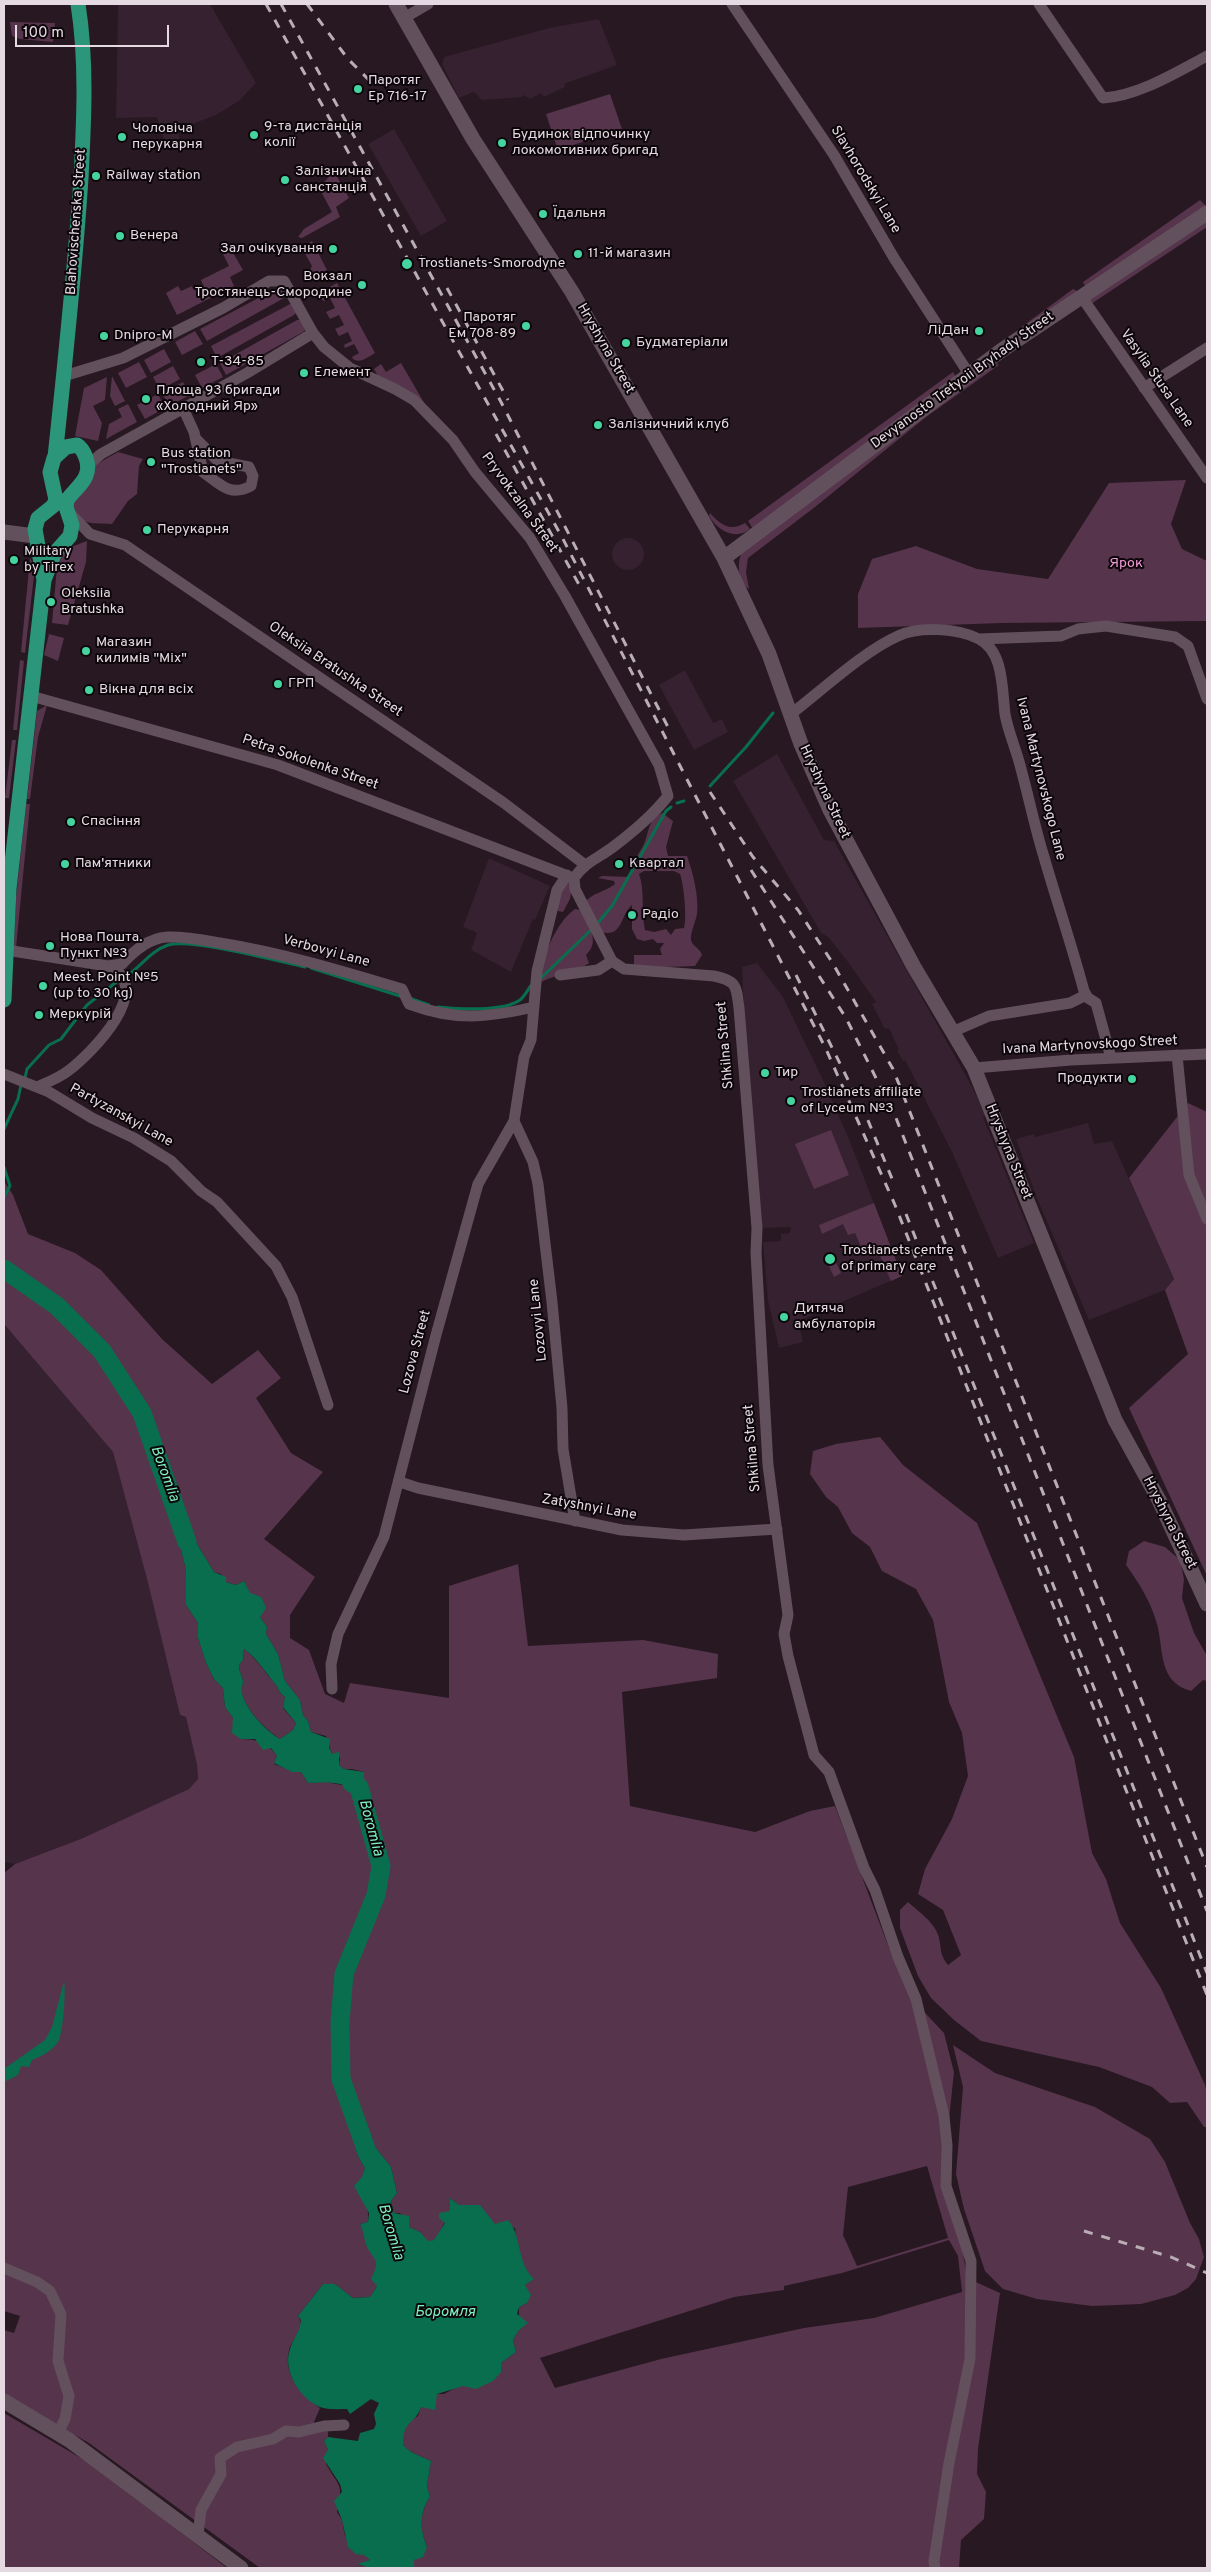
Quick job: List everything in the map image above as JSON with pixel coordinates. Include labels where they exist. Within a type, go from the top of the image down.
[{"type":"main road","name":"Blahovischenska Street","points":[[78,4],[83,53],[83,136],[77,234],[59,421],[88,466]]},
{"type":"main road","points":[[47,553],[69,538],[72,525],[50,472],[55,457],[74,446],[59,421]]},
{"type":"main road","points":[[4,1000],[9,889],[47,553],[35,536],[38,518],[61,501],[84,480],[88,466]]},
{"type":"street","name":"Hryshyna Street","points":[[396,4],[492,170],[577,300],[724,558],[769,654],[808,762],[830,810],[914,967],[974,1068],[1115,1420],[1159,1500],[1207,1604]]},
{"type":"street","points":[[404,18],[428,4]]},
{"type":"street","name":"Slavhorodskyi Lane","points":[[732,4],[834,155],[894,258],[969,374]]},
{"type":"street","points":[[1039,4],[1103,98],[1112,98],[1144,87],[1207,56]]},
{"type":"street","name":"Devyanosto Tretyoii Bryhady Street","points":[[724,558],[969,374],[1081,296],[1207,213]]},
{"type":"street","name":"Pryvokzalna Street","points":[[64,376],[123,358],[223,308],[269,281],[277,279],[284,281],[313,333],[324,347],[350,368],[414,400],[453,440],[475,472],[530,538],[570,604],[659,765],[668,796],[656,811],[627,836],[592,861],[584,864]]},
{"type":"street","name":"Vasylia Stusa Lane","points":[[1081,296],[1207,478]]},
{"type":"street","points":[[88,466],[101,454],[313,333]]},
{"type":"street","points":[[1144,388],[1207,348]]},
{"type":"street","points":[[183,408],[197,440],[204,472],[227,489],[240,492],[251,486],[253,476],[249,467],[218,461],[197,440]]},
{"type":"street","points":[[74,446],[101,454]]},
{"type":"street","name":"Oleksiia Bratushka Street","points":[[61,501],[90,534],[125,545],[504,803],[584,864]]},
{"type":"street","points":[[4,532],[35,536]]},
{"type":"street","points":[[69,538],[90,534]]},
{"type":"street","points":[[791,714],[851,667],[898,635],[924,631],[970,635],[980,639],[1061,636],[1078,629],[1106,626],[1168,635],[1184,642],[1188,646],[1207,699]]},
{"type":"street","name":"Ivana Martynovskogo Lane","points":[[980,639],[987,643],[998,662],[1006,718],[1015,743],[1044,857],[1086,995],[1096,1003],[1111,1058]]},
{"type":"street","name":"Petra Sokolenka Street","points":[[31,696],[51,700],[278,765],[508,855],[570,877]]},
{"type":"street","name":"Lozova Street","points":[[332,1689],[331,1664],[338,1634],[378,1552],[400,1482],[412,1428],[478,1184],[514,1121],[524,1057],[532,1040],[537,971],[557,890],[584,864]]},
{"type":"street","points":[[560,975],[598,970],[612,961],[570,877]]},
{"type":"street","name":"Verbovyi Lane","points":[[108,966],[122,964],[134,951],[149,942],[165,937],[196,939],[282,956],[402,989],[409,1004],[431,1012],[469,1018],[534,1007]]},
{"type":"street","points":[[6,950],[108,966],[117,970],[123,978],[126,996],[108,1030],[83,1058],[67,1072],[37,1087]]},
{"type":"street","name":"Shkilna Street","points":[[612,961],[624,968],[637,971],[682,972],[714,976],[729,980],[736,986],[740,1008],[757,1228],[756,1253],[768,1465],[788,1615],[784,1634],[814,1754],[829,1772],[864,1868],[875,1890],[898,1958],[916,1999],[944,2116],[947,2145],[946,2186],[971,2261],[970,2359],[949,2462],[934,2561],[935,2568]]},
{"type":"street","points":[[952,1032],[989,1016],[1070,1003],[1086,995]]},
{"type":"street","name":"Ivana Martynovskogo Street","points":[[974,1068],[1111,1058],[1207,1054]]},
{"type":"street","points":[[1177,1056],[1189,1176],[1207,1219]]},
{"type":"street","name":"Partyzanskyi Lane","points":[[4,1074],[37,1087],[134,1138],[171,1161],[201,1191],[217,1202],[276,1266],[292,1296],[328,1405]]},
{"type":"street","name":"Lozovyi Lane","points":[[514,1121],[533,1162],[538,1184],[552,1302],[563,1449],[575,1521]]},
{"type":"street","name":"Zatyshnyi Lane","points":[[400,1482],[418,1488],[622,1530],[684,1535],[777,1529]]},
{"type":"street","points":[[4,2268],[37,2282],[50,2290],[58,2303],[62,2326],[58,2345],[58,2362],[69,2396],[65,2419],[58,2433]]},
{"type":"street","points":[[4,2402],[58,2433],[241,2568]]},
{"type":"street","points":[[198,2535],[201,2510],[220,2474],[220,2458],[237,2447],[272,2438],[286,2431],[299,2432],[324,2426],[344,2425]]},
{"type":"shaded area","points":[[118,4],[210,4],[256,83],[239,101],[216,115],[177,130],[180,139],[165,144],[157,117],[116,118]]},
{"type":"shaded area","points":[[599,19],[617,65],[564,84],[565,87],[544,97],[541,93],[530,99],[523,95],[522,97],[482,100],[474,92],[459,98],[442,64],[444,57],[549,28]]},
{"type":"shaded area","points":[[394,129],[447,221],[421,236],[368,144]]},
{"type":"shaded area","points":[[628,538],[639,543],[644,554],[639,565],[628,570],[617,565],[612,554],[617,543]]},
{"type":"shaded area","points":[[685,670],[713,723],[722,719],[728,732],[694,750],[659,685]]},
{"type":"shaded area","points":[[777,754],[824,840],[834,841],[971,1085],[986,1115],[983,1117],[1034,1243],[998,1258],[952,1152],[905,1060],[903,1061],[897,1051],[899,1050],[889,1028],[885,1029],[872,1004],[876,1002],[848,962],[828,937],[821,933],[733,781]]},
{"type":"shaded area","points":[[489,858],[550,886],[535,920],[533,919],[511,972],[471,950],[477,933],[463,927]]},
{"type":"shaded area","name":"Trostianets affiliate of Lyceum №3","points":[[757,963],[783,997],[823,1080],[849,1139],[902,1276],[798,1321],[803,1342],[779,1348],[768,1301],[763,1242],[781,1241],[781,1234],[790,1233],[791,1227],[762,1228],[746,1049],[742,967]]},
{"type":"shaded area","points":[[1088,1123],[1094,1144],[1112,1141],[1174,1279],[1165,1290],[1089,1320],[1036,1196],[1016,1139],[1034,1134],[1035,1137]]},
{"type":"shaded area","points":[[4,1324],[113,1452],[148,1583],[180,1715],[186,1717],[197,1765],[198,1779],[190,1789],[83,1838],[15,1864],[4,1862]]},
{"type":"green space","points":[[10,22],[55,23],[53,42],[20,39],[12,36]]},
{"type":"green space","points":[[610,94],[622,129],[558,150],[546,114]]},
{"type":"green space","points":[[334,171],[349,198],[336,207],[340,217],[302,238],[298,237],[304,229],[332,212],[319,188]]},
{"type":"green space","points":[[1200,200],[1206,206],[1086,288],[1083,282]]},
{"type":"green space","points":[[1207,216],[1207,227],[1091,304],[1087,297]]},
{"type":"green space","points":[[312,241],[327,270],[310,279],[308,274],[312,266],[303,250],[297,253],[295,251]]},
{"type":"green space","points":[[228,244],[243,270],[230,277],[234,286],[177,315],[166,293],[178,286],[181,291],[192,286],[193,289],[203,285],[201,280],[229,266],[220,248]]},
{"type":"green space","points":[[337,283],[375,353],[358,361],[352,357],[359,353],[354,344],[345,348],[344,345],[352,341],[348,332],[339,336],[335,329],[344,325],[339,315],[330,319],[326,312],[335,308],[330,298],[324,301],[319,298],[320,292]]},
{"type":"green space","points":[[281,286],[287,294],[284,298],[207,341],[200,329]]},
{"type":"green space","points":[[1073,289],[1079,292],[1038,320],[1020,328]]},
{"type":"green space","points":[[292,303],[296,313],[294,315],[217,358],[211,346]]},
{"type":"green space","points":[[297,320],[301,320],[305,330],[303,332],[226,375],[220,363]]},
{"type":"green space","points":[[195,331],[203,344],[182,355],[175,342]]},
{"type":"green space","points":[[164,349],[171,362],[151,373],[144,360]]},
{"type":"green space","points":[[139,362],[147,377],[126,388],[118,373]]},
{"type":"green space","points":[[401,363],[426,406],[378,376],[374,369],[381,364],[386,372]]},
{"type":"green space","points":[[995,363],[999,365],[926,417],[815,507],[748,558],[746,572],[749,589],[745,586],[739,573],[741,554]]},
{"type":"green space","points":[[216,364],[223,377],[202,388],[195,375]]},
{"type":"green space","points":[[173,366],[180,379],[160,390],[153,377]]},
{"type":"green space","points":[[953,372],[956,377],[753,529],[748,521]]},
{"type":"green space","points":[[112,376],[125,401],[115,406],[110,396]]},
{"type":"green space","points":[[107,377],[105,400],[93,406],[102,423],[98,441],[75,436],[84,388]]},
{"type":"green space","points":[[183,382],[190,395],[169,406],[162,393]]},
{"type":"green space","points":[[158,394],[165,408],[145,419],[137,405]]},
{"type":"green space","points":[[128,404],[137,422],[106,439],[109,424],[122,417],[118,409]]},
{"type":"green space","points":[[118,452],[143,459],[139,466],[137,494],[128,501],[112,524],[90,523],[80,519],[65,504],[88,469]]},
{"type":"green space","name":"Ярок","points":[[1186,480],[1171,524],[1182,549],[1207,561],[1207,621],[1002,623],[858,628],[858,594],[872,559],[916,546],[977,569],[1048,579],[1109,483]]},
{"type":"green space","points":[[710,513],[726,526],[735,527],[745,523],[750,529],[738,534],[727,532],[712,521],[709,516]]},
{"type":"green space","points":[[87,541],[86,562],[68,625],[52,623],[58,556],[71,547]]},
{"type":"green space","points":[[30,558],[35,567],[25,653],[21,652]]},
{"type":"green space","points":[[49,634],[64,638],[58,661],[44,655]]},
{"type":"green space","points":[[20,660],[24,661],[17,730],[13,730]]},
{"type":"green space","points":[[47,705],[38,737],[30,799],[27,799],[37,711]]},
{"type":"green space","points":[[12,740],[16,740],[9,798],[5,798]]},
{"type":"green space","points":[[26,804],[30,804],[16,948],[14,948],[16,898]]},
{"type":"green space","points":[[662,813],[673,821],[666,847],[668,856],[687,856],[693,877],[697,914],[691,940],[702,955],[695,966],[638,968],[634,966],[634,955],[662,955],[660,949],[664,943],[657,943],[653,939],[644,941],[637,939],[632,929],[632,905],[617,930],[606,933],[597,931],[585,902],[592,896],[615,884],[614,881],[598,878],[602,876],[631,877],[633,863],[644,844],[651,822],[657,815]],"holes":[[[644,871],[674,871],[680,874],[683,886],[684,928],[675,929],[671,935],[666,929],[654,932],[645,930],[642,887],[639,874]]]},
{"type":"green space","points":[[569,882],[572,887],[570,899],[563,912],[558,911],[557,902],[559,895]]},
{"type":"green space","points":[[575,909],[581,910],[592,933],[593,944],[586,955],[589,963],[577,970],[542,981],[536,985],[546,954],[560,924]]},
{"type":"green space","points":[[1188,1103],[1207,1112],[1207,1576],[1129,1408],[1188,1354],[1165,1290],[1174,1279],[1129,1178]]},
{"type":"green space","points":[[831,1130],[849,1175],[814,1189],[795,1144]]},
{"type":"green space","points":[[4,1181],[13,1195],[28,1234],[75,1253],[101,1270],[162,1339],[212,1384],[258,1350],[281,1378],[256,1398],[291,1453],[323,1472],[264,1539],[315,1577],[290,1615],[290,1638],[309,1650],[325,1694],[344,1703],[350,1683],[449,1698],[449,1586],[518,1564],[528,1646],[643,1640],[718,1654],[717,1678],[622,1692],[630,1806],[755,1832],[810,1811],[835,1806],[889,1948],[912,1999],[944,2033],[954,2072],[942,2185],[962,2247],[967,2278],[1000,2293],[978,2449],[977,2474],[986,2492],[984,2519],[961,2540],[959,2568],[414,2568],[414,2560],[427,2547],[422,2528],[422,2515],[430,2497],[427,2486],[431,2461],[411,2452],[403,2445],[403,2431],[408,2422],[418,2416],[421,2406],[437,2394],[444,2394],[501,2363],[516,2352],[513,2340],[519,2330],[519,2307],[527,2303],[525,2285],[533,2279],[525,2268],[520,2255],[515,2228],[495,2225],[480,2206],[459,2205],[450,2198],[451,2211],[435,2240],[428,2242],[420,2232],[409,2227],[400,2213],[394,2213],[391,2201],[397,2193],[391,2167],[358,2125],[355,2142],[357,2153],[365,2168],[363,2181],[368,2215],[368,2222],[360,2224],[366,2236],[367,2246],[376,2257],[377,2286],[370,2297],[353,2298],[335,2284],[323,2284],[298,2316],[301,2325],[289,2350],[288,2359],[291,2376],[295,2384],[306,2397],[320,2408],[314,2422],[316,2426],[328,2431],[328,2437],[324,2441],[328,2450],[326,2464],[340,2490],[337,2512],[342,2520],[345,2536],[370,2560],[358,2565],[385,2568],[260,2568],[89,2443],[4,2395],[4,2330],[14,2333],[20,2316],[4,2311],[4,1873],[15,1864],[83,1838],[189,1789],[198,1779],[197,1765],[186,1717],[180,1715],[148,1583],[113,1452],[4,1324]],"holes":[[[192,1529],[194,1539],[214,1572],[221,1574],[226,1582],[236,1585],[244,1581],[260,1617],[267,1627],[266,1634],[278,1654],[285,1681],[300,1700],[303,1715],[308,1721],[311,1732],[326,1736],[332,1754],[340,1758],[339,1765],[344,1769],[364,1772],[363,1801],[352,1787],[326,1782],[308,1783],[301,1772],[292,1771],[274,1764],[277,1756],[266,1745],[257,1741],[241,1739],[233,1718],[225,1707],[223,1688],[214,1679],[206,1663],[198,1638],[198,1623],[186,1605],[186,1570],[177,1533]],[[927,2166],[948,2238],[857,2266],[843,2235],[848,2187]],[[949,2240],[958,2256],[962,2292],[874,2318],[804,2328],[661,2359],[555,2388],[540,2358],[734,2297],[784,2290],[784,2286],[842,2273]]]},
{"type":"green space","points":[[874,1203],[902,1276],[891,1281],[875,1244],[862,1249],[855,1233],[848,1235],[843,1224],[822,1234],[819,1225]]},
{"type":"green space","points":[[833,1256],[841,1273],[834,1277],[826,1260]]},
{"type":"green space","points":[[880,1437],[903,1465],[977,1523],[1074,1757],[1092,1853],[1106,1879],[1120,1923],[1161,1988],[1205,2085],[1207,2094],[1207,2127],[1204,2127],[1187,2102],[1170,2103],[1152,2087],[1099,2067],[981,2041],[954,2020],[931,1998],[918,1976],[900,1928],[900,1910],[908,1902],[934,1927],[939,1938],[942,1955],[948,1965],[961,1955],[943,1910],[918,1894],[925,1869],[952,1819],[968,1776],[962,1733],[949,1702],[933,1620],[916,1589],[882,1571],[870,1547],[852,1533],[838,1507],[826,1497],[810,1474],[813,1451],[836,1444]]},
{"type":"green space","points":[[1144,1541],[1165,1547],[1180,1560],[1184,1579],[1182,1598],[1194,1633],[1207,1656],[1207,1681],[1203,1680],[1191,1691],[1180,1687],[1168,1673],[1164,1664],[1157,1624],[1148,1600],[1126,1565],[1129,1551]]},
{"type":"green space","points":[[244,1649],[285,1697],[283,1708],[296,1723],[293,1730],[280,1739],[257,1719],[244,1699],[242,1692],[243,1681],[239,1665],[243,1660]]},
{"type":"green space","points":[[953,2045],[995,2073],[1095,2107],[1150,2139],[1165,2162],[1190,2223],[1199,2239],[1204,2257],[1196,2279],[1188,2288],[1175,2295],[1141,2304],[1092,2306],[1037,2299],[1003,2289],[985,2271],[964,2209],[956,2174],[963,2087]]},
{"type":"green space","points":[[4,2413],[96,2467],[227,2568],[4,2568]]},
{"type":"water","points":[[179,1519],[187,1519],[194,1539],[214,1572],[226,1577],[226,1582],[236,1585],[244,1581],[250,1593],[261,1597],[266,1608],[260,1617],[267,1627],[266,1634],[278,1654],[285,1681],[300,1700],[303,1715],[308,1721],[311,1732],[330,1739],[329,1747],[332,1754],[339,1752],[339,1765],[344,1769],[364,1772],[364,1802],[345,1786],[326,1782],[308,1783],[301,1772],[292,1772],[274,1763],[277,1756],[271,1748],[263,1750],[255,1739],[241,1739],[232,1733],[233,1718],[225,1707],[223,1688],[214,1679],[206,1663],[198,1638],[198,1623],[186,1605],[186,1570],[177,1533]],"holes":[[[244,1649],[261,1666],[285,1697],[283,1707],[296,1723],[293,1730],[280,1739],[257,1719],[244,1699],[242,1692],[243,1681],[239,1670],[239,1665],[243,1660]]]},
{"type":"water","points":[[64,1981],[64,2013],[58,2042],[46,2053],[32,2060],[29,2067],[21,2066],[18,2075],[4,2082],[4,2069],[45,2040],[52,2027]]},
{"type":"water","name":"Боромля","points":[[358,2125],[391,2167],[397,2193],[391,2201],[394,2213],[409,2216],[409,2227],[420,2232],[428,2241],[434,2240],[445,2223],[439,2218],[439,2213],[450,2211],[450,2198],[459,2205],[480,2205],[495,2224],[508,2220],[515,2233],[524,2265],[534,2279],[525,2285],[531,2295],[527,2303],[519,2307],[517,2314],[528,2323],[519,2330],[513,2340],[516,2352],[501,2363],[501,2372],[493,2381],[476,2389],[463,2386],[437,2394],[435,2410],[421,2407],[419,2413],[407,2426],[403,2445],[411,2452],[431,2461],[427,2486],[430,2497],[422,2515],[422,2528],[427,2547],[423,2557],[414,2560],[414,2568],[371,2568],[357,2564],[370,2560],[364,2555],[356,2554],[348,2547],[342,2520],[334,2501],[342,2492],[340,2484],[323,2458],[328,2450],[324,2441],[328,2437],[358,2441],[360,2433],[374,2429],[376,2424],[374,2414],[379,2403],[371,2399],[350,2414],[347,2409],[320,2407],[306,2398],[300,2391],[294,2383],[288,2366],[290,2349],[301,2320],[298,2316],[323,2284],[335,2284],[353,2298],[370,2297],[377,2286],[371,2279],[376,2268],[376,2261],[367,2247],[360,2224],[368,2222],[369,2213],[354,2186],[362,2177],[365,2168],[359,2158],[355,2142]]},
{"type":"waterway","points":[[710,786],[746,747],[773,713]]},
{"type":"waterway","points":[[677,803],[684,801]]},
{"type":"waterway","points":[[597,924],[612,906],[666,811],[671,807]]},
{"type":"waterway","points":[[539,980],[592,929]]},
{"type":"waterway","points":[[125,977],[156,951],[168,945],[179,944],[214,947],[305,967]]},
{"type":"waterway","points":[[311,968],[400,996]]},
{"type":"waterway","points":[[25,1078],[27,1069],[49,1045],[61,1039],[87,1005],[119,980]]},
{"type":"waterway","points":[[438,1007],[480,1009],[512,1004],[520,1000],[532,984]]},
{"type":"waterway","points":[[409,998],[429,1005]]},
{"type":"waterway","points":[[4,1129],[18,1099],[21,1085]]},
{"type":"waterway","points":[[4,1167],[10,1186],[4,1197]]},
{"type":"waterway","name":"Boromlia","points":[[4,1269],[57,1306],[102,1351],[142,1413],[187,1542]]},
{"type":"waterway","name":"Boromlia","points":[[352,1783],[359,1787],[381,1866],[376,1895],[344,1974],[340,2022],[341,2079],[366,2149]]},
{"type":"railway","points":[[266,4],[563,539],[826,1049],[895,1205],[1207,1995]]},
{"type":"railway","points":[[281,4],[501,402],[670,731]]},
{"type":"railway","points":[[307,4],[348,59],[371,82]]},
{"type":"railway","points":[[447,288],[508,400]]},
{"type":"railway","points":[[496,434],[582,590]]},
{"type":"railway","points":[[710,792],[753,857],[798,910],[832,962],[893,1069],[1207,1867]]},
{"type":"railway","points":[[751,870],[846,1018],[896,1118],[1207,1911]]},
{"type":"railway","points":[[796,975],[867,1118],[895,1186]]},
{"type":"railway","points":[[906,1214],[1207,1973]]},
{"type":"railway","points":[[1084,2231],[1171,2257],[1207,2273]]},
{"type":"place","name":"Паротяг Ер 716-17","points":[[358,89]]},
{"type":"place","name":"9-та дистанція колії","points":[[254,135]]},
{"type":"place","name":"Чоловіча перукарня","points":[[122,137]]},
{"type":"place","name":"Будинок відпочинку локомотивних бригад","points":[[502,143]]},
{"type":"place","name":"Railway station","points":[[96,176]]},
{"type":"place","name":"Залізнична санстанція","points":[[285,180]]},
{"type":"place","name":"Їдальня","points":[[543,214]]},
{"type":"place","name":"Венера","points":[[120,236]]},
{"type":"place","name":"Зал очікування","points":[[333,249]]},
{"type":"place","name":"11-й магазин","points":[[578,254]]},
{"type":"place","name":"Trostianets-Smorodyne","points":[[407,264]]},
{"type":"place","name":"Вокзал Тростянець-Смородине","points":[[362,285]]},
{"type":"place","name":"Паротяг Ем 708-89","points":[[526,326]]},
{"type":"place","name":"ЛіДан","points":[[979,331]]},
{"type":"place","name":"Dnipro-M","points":[[104,336]]},
{"type":"place","name":"Будматеріали","points":[[626,343]]},
{"type":"place","name":"Т-34-85","points":[[201,362]]},
{"type":"place","name":"Елемент","points":[[304,373]]},
{"type":"place","name":"Площа 93 бригади «Холодний Яр»","points":[[146,399]]},
{"type":"place","name":"Залізничний клуб","points":[[598,425]]},
{"type":"place","name":"Bus station \"Trostianets\"","points":[[151,462]]},
{"type":"place","name":"Перукарня","points":[[147,530]]},
{"type":"place","name":"Military by Tirex","points":[[14,560]]},
{"type":"place","name":"Oleksiia Bratushka","points":[[51,602]]},
{"type":"place","name":"Магазин килимів \"Mix\"","points":[[86,651]]},
{"type":"place","name":"ГРП","points":[[278,684]]},
{"type":"place","name":"Вікна для всіх","points":[[89,690]]},
{"type":"place","name":"Спасіння","points":[[71,822]]},
{"type":"place","name":"Пам'ятники","points":[[65,864]]},
{"type":"place","name":"Квартал","points":[[619,864]]},
{"type":"place","name":"Радіо","points":[[632,915]]},
{"type":"place","name":"Нова Пошта. Пункт №3","points":[[50,946]]},
{"type":"place","name":"Meest. Point №5 (up to 30 kg)","points":[[43,986]]},
{"type":"place","name":"Меркурій","points":[[39,1015]]},
{"type":"place","name":"Тир","points":[[765,1073]]},
{"type":"place","name":"Продукти","points":[[1132,1079]]},
{"type":"place","name":"Trostianets affiliate of Lyceum №3","points":[[791,1101]]},
{"type":"place","name":"Trostianets centre of primary care","points":[[830,1259]]},
{"type":"place","name":"Дитяча амбулаторія","points":[[784,1317]]}]
